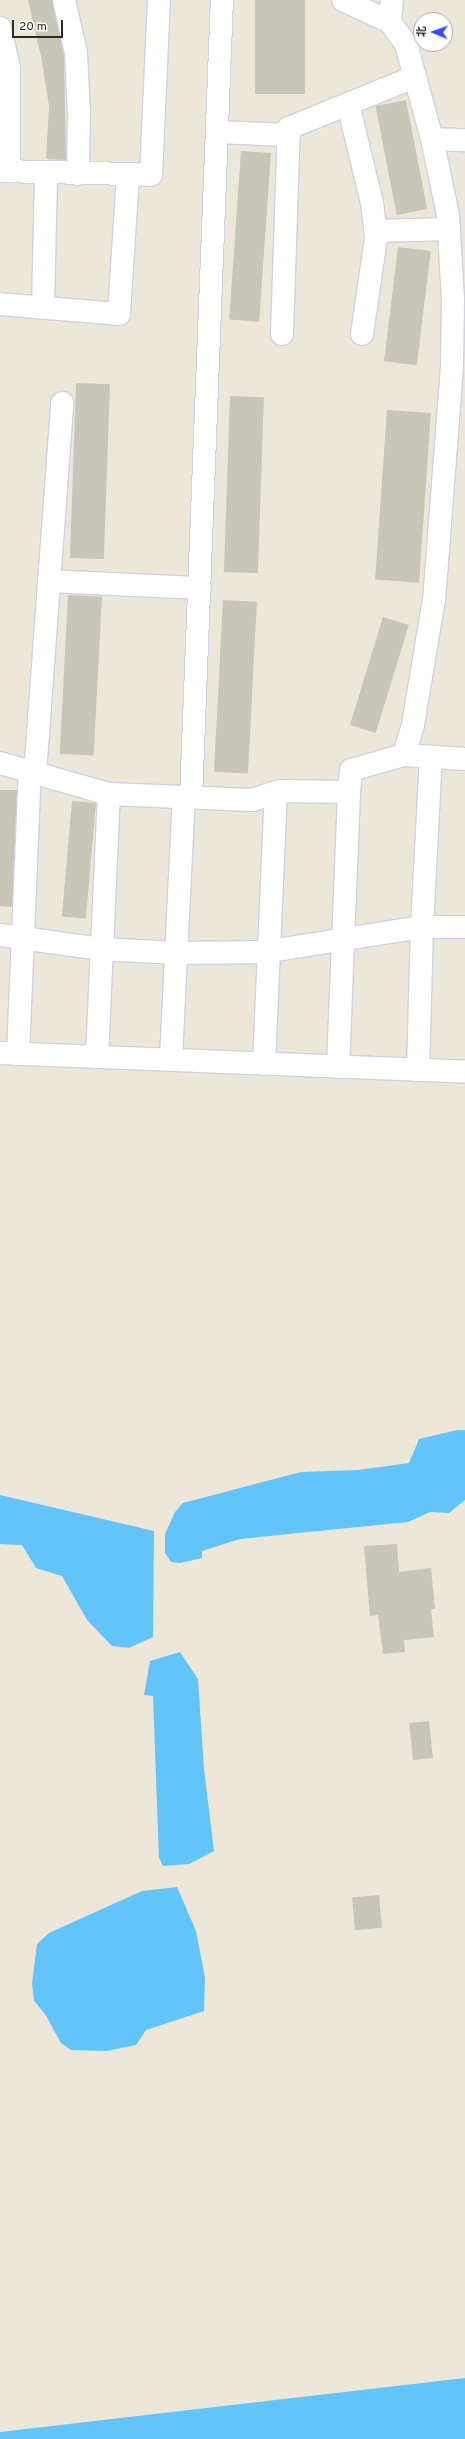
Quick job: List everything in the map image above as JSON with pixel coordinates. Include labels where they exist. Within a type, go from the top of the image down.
[{"type":"street","points":[[64,0],[76,53],[79,114],[78,174]]},
{"type":"street","points":[[0,28],[9,68],[4,171],[151,175],[159,0]]},
{"type":"street","points":[[171,1059],[200,588],[222,0]]},
{"type":"street","points":[[343,0],[390,22],[406,44],[432,139],[449,229],[458,382],[457,410],[434,599],[413,725],[404,755]]},
{"type":"street","points":[[390,22],[392,0]]},
{"type":"street","points":[[282,334],[289,128],[414,77]]},
{"type":"street","points":[[348,104],[372,203],[375,231],[362,334]]},
{"type":"street","points":[[218,132],[289,135]]},
{"type":"street","points":[[432,139],[465,140]]},
{"type":"street","points":[[43,308],[46,173]]},
{"type":"street","points":[[0,304],[119,314],[128,174]]},
{"type":"street","points":[[375,231],[449,229]]},
{"type":"street","points":[[62,403],[49,581],[32,773],[23,939],[9,1053],[465,1072]]},
{"type":"street","points":[[49,581],[200,588]]},
{"type":"street","points":[[338,1067],[351,770],[404,755],[431,758],[465,759]]},
{"type":"street","points":[[418,1070],[422,927],[431,758]]},
{"type":"street","points":[[0,763],[108,794],[252,800],[276,792],[349,792]]},
{"type":"street","points":[[264,1064],[276,792]]},
{"type":"street","points":[[96,1057],[108,794]]},
{"type":"street","points":[[0,935],[101,949],[177,953],[268,951],[343,941],[422,927],[465,928]]},
{"type":"water","points":[[457,1430],[465,1430],[465,1500],[449,1513],[430,1512],[408,1522],[240,1539],[202,1551],[202,1558],[180,1563],[171,1562],[165,1553],[165,1534],[175,1512],[183,1503],[301,1472],[358,1470],[409,1463],[419,1439]]},
{"type":"water","points":[[0,1495],[154,1531],[153,1637],[129,1648],[112,1646],[87,1620],[62,1576],[36,1568],[22,1545],[0,1544]]},
{"type":"water","points":[[180,1652],[198,1679],[204,1769],[214,1851],[189,1864],[163,1866],[159,1858],[153,1696],[144,1695],[150,1661]]},
{"type":"water","points":[[177,1887],[196,1931],[205,1978],[204,2011],[146,2030],[136,2045],[107,2051],[71,2050],[61,2043],[45,2014],[34,2001],[32,1983],[37,1944],[49,1933],[142,1891]]},
{"type":"water","points":[[465,2378],[465,2439],[0,2439],[0,2432]]},
{"type":"building","points":[[28,0],[52,0],[64,55],[66,160],[46,159],[49,106],[41,56]]},
{"type":"building","points":[[255,0],[305,0],[305,94],[255,94]]},
{"type":"building","points":[[406,100],[427,209],[397,215],[376,106]]},
{"type":"building","points":[[241,151],[271,153],[259,322],[229,320]]},
{"type":"building","points":[[398,247],[431,251],[417,365],[384,361]]},
{"type":"building","points":[[76,383],[110,384],[104,559],[70,558]]},
{"type":"building","points":[[230,396],[264,397],[258,573],[224,572]]},
{"type":"building","points":[[387,410],[431,413],[419,583],[375,580]]},
{"type":"building","points":[[68,595],[102,597],[94,756],[60,754]]},
{"type":"building","points":[[223,600],[257,602],[248,774],[214,772]]},
{"type":"building","points":[[383,617],[409,625],[376,733],[350,725]]},
{"type":"building","points":[[0,790],[17,790],[12,907],[0,906]]},
{"type":"building","points":[[72,801],[96,803],[86,919],[62,917]]},
{"type":"building","points":[[397,1544],[399,1572],[431,1568],[435,1609],[431,1609],[434,1637],[404,1640],[405,1652],[383,1654],[378,1615],[370,1616],[364,1546]]},
{"type":"building","points":[[429,1721],[433,1758],[413,1760],[409,1723]]},
{"type":"building","points":[[379,1895],[382,1928],[355,1930],[352,1897]]}]
